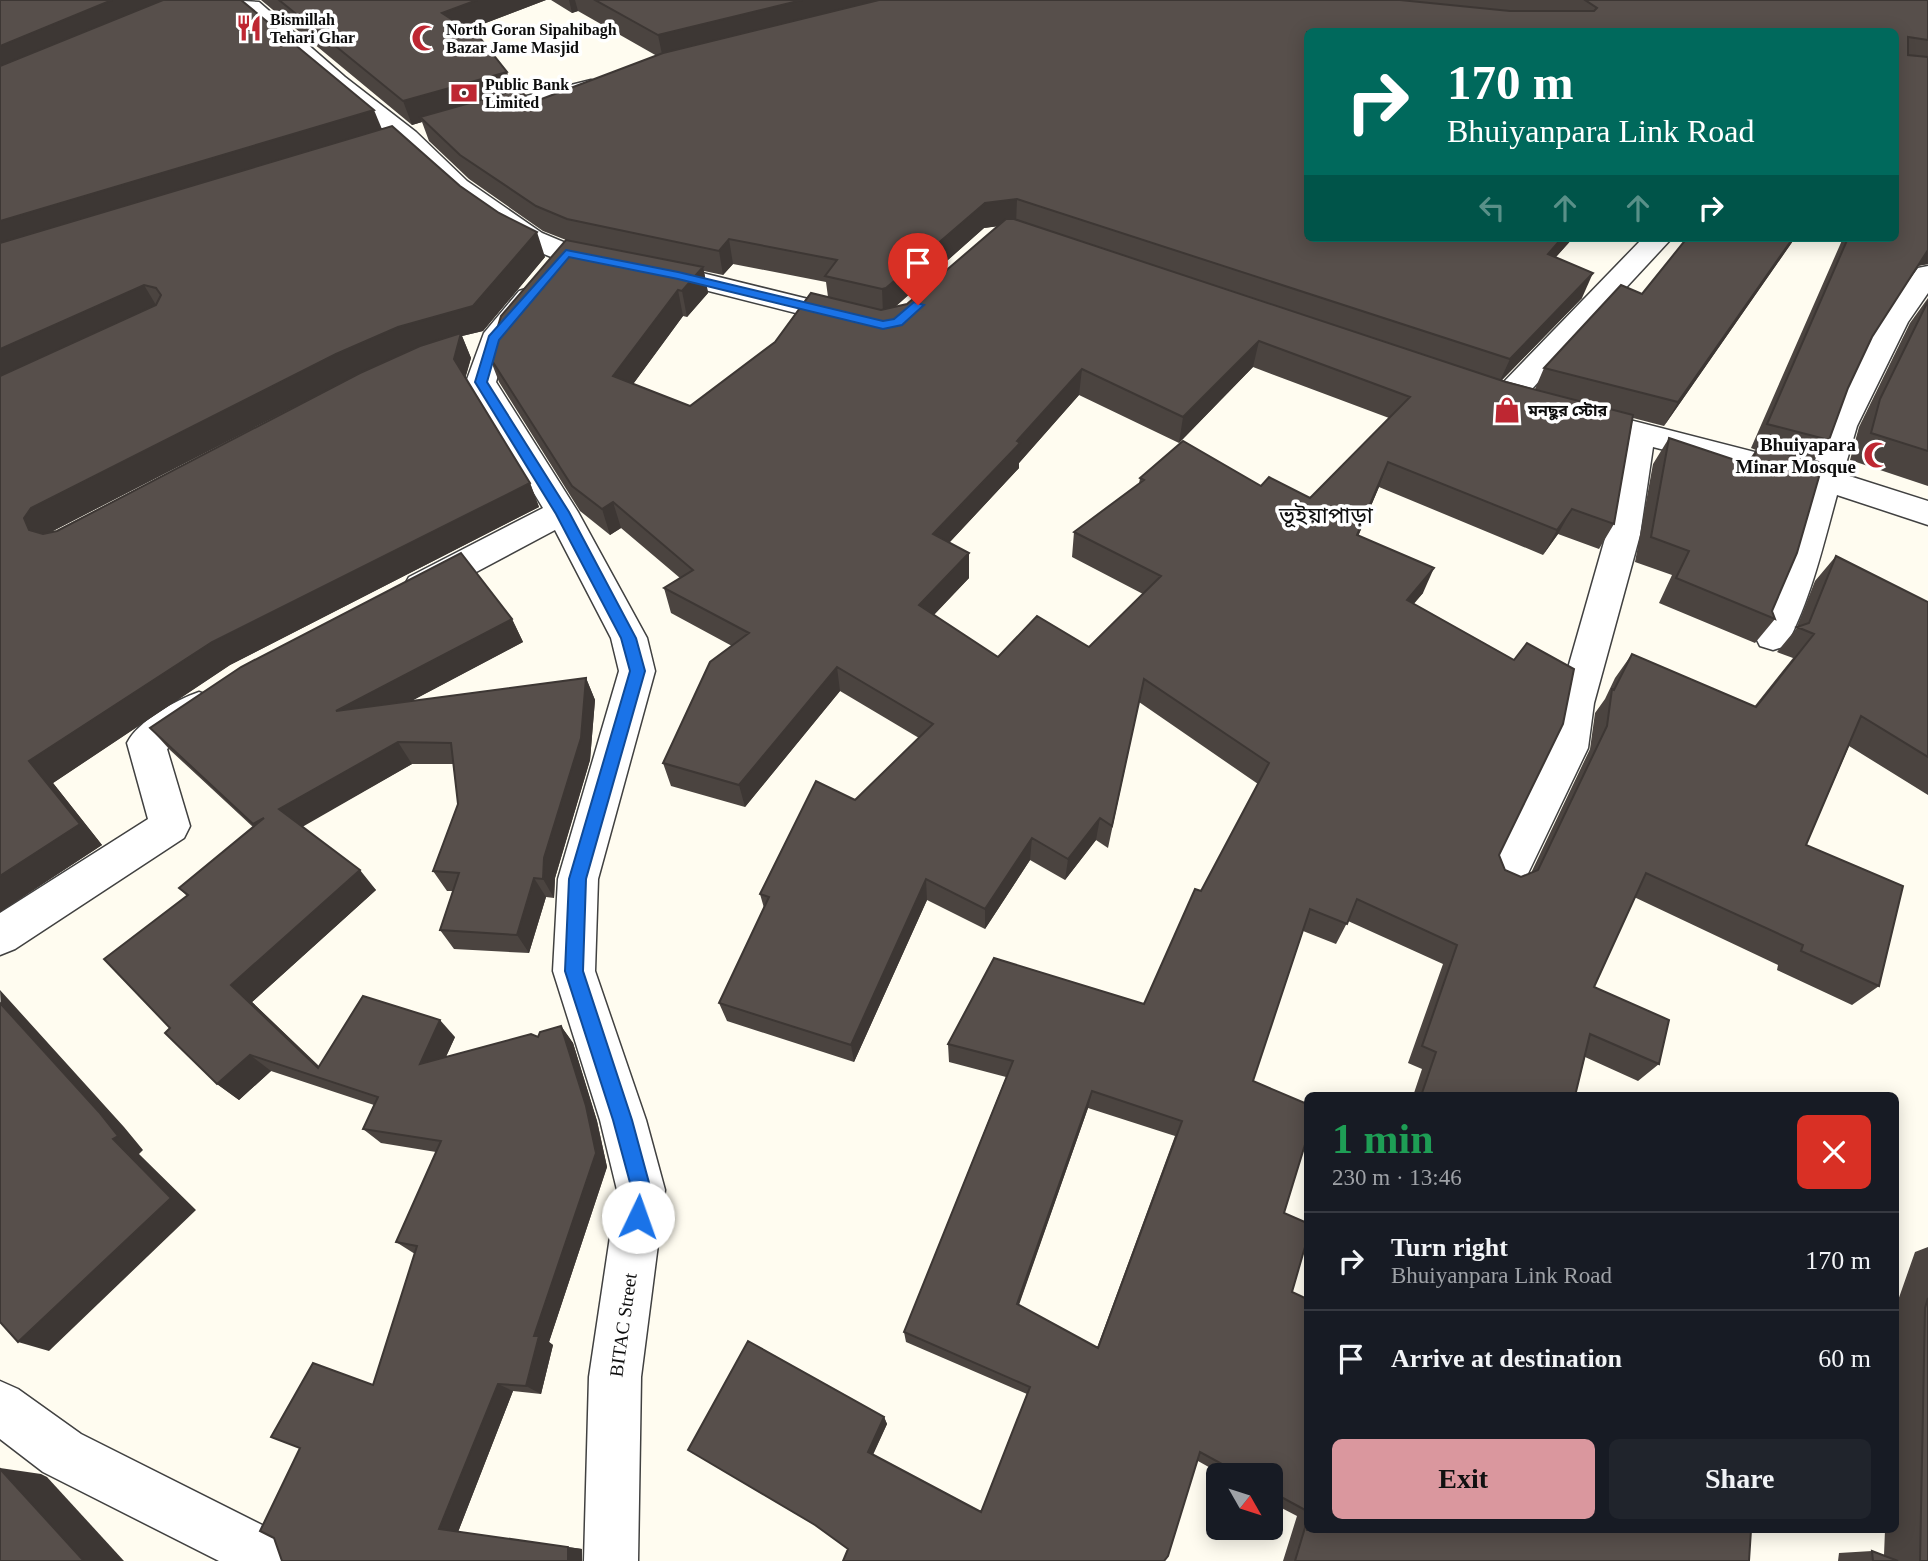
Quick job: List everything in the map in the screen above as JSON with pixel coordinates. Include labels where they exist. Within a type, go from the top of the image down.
[{"type":"street","points":[[238,0],[251,7],[337,82],[407,137],[458,187],[492,214],[532,239],[566,253],[678,275],[883,325]]},
{"type":"street","points":[[459,121],[618,80]]},
{"type":"street","points":[[1655,242],[1516,401],[1826,481],[1928,513]]},
{"type":"street","name":"BITAC Street","points":[[566,253],[475,344],[481,382],[562,512],[629,638],[637,671],[578,879],[574,971],[623,1120],[641,1190],[615,1377],[611,1561]]},
{"type":"street","points":[[1773,636],[1797,579],[1841,426],[1894,320],[1928,274]]},
{"type":"street","points":[[1506,877],[1569,748],[1576,703],[1623,536],[1639,433]]},
{"type":"street","points":[[391,601],[562,512]]},
{"type":"street","points":[[0,936],[170,825],[146,743],[223,692]]},
{"type":"street","points":[[0,1406],[62,1453],[277,1561]]},
{"type":"building","points":[[0,0],[112,0],[0,46]]},
{"type":"building","points":[[163,0],[241,0],[374,110],[0,221],[0,66]]},
{"type":"building","points":[[279,0],[477,0],[442,13],[480,38],[507,72],[403,101]]},
{"type":"building","points":[[595,0],[802,0],[658,35]]},
{"type":"building","points":[[879,0],[1400,0],[1510,11],[1594,11],[1597,8],[1585,0],[1928,0],[1928,40],[1908,37],[1908,55],[1928,57],[1928,250],[1872,337],[1848,388],[1829,440],[1767,424],[1846,242],[1899,242],[1899,28],[1304,28],[1304,242],[1558,242],[1548,254],[1593,273],[1510,359],[1017,199],[985,203],[882,289],[825,276],[837,260],[729,239],[719,251],[567,219],[536,206],[460,155],[420,117],[520,89],[531,103],[663,53]]},
{"type":"building","points":[[392,126],[460,186],[499,213],[537,232],[473,306],[398,327],[336,354],[31,508],[24,518],[29,530],[43,534],[57,531],[360,373],[420,346],[461,333],[454,359],[530,483],[212,642],[29,761],[80,824],[0,876],[0,376],[156,305],[161,295],[156,288],[144,285],[0,349],[0,243]]},
{"type":"building","points":[[1006,219],[1014,219],[1506,382],[1633,415],[1614,524],[1572,509],[1557,530],[1388,462],[1357,535],[1434,568],[1407,600],[1514,660],[1527,643],[1574,669],[1563,724],[1499,855],[1505,870],[1521,877],[1538,870],[1607,726],[1612,689],[1614,690],[1632,654],[1756,707],[1814,634],[1797,627],[1809,623],[1836,556],[1928,602],[1928,757],[1861,716],[1806,845],[1903,886],[1879,986],[1801,951],[1803,945],[1646,873],[1594,987],[1669,1020],[1659,1064],[1590,1034],[1576,1092],[1422,1092],[1436,1052],[1422,1046],[1457,945],[1357,899],[1347,924],[1310,909],[1253,1081],[1304,1103],[1304,1148],[1284,1213],[1304,1222],[1304,1250],[1292,1292],[1304,1298],[1304,1509],[1283,1498],[1283,1463],[1220,1463],[1200,1452],[1168,1556],[1164,1561],[843,1561],[848,1549],[815,1525],[688,1450],[748,1341],[884,1417],[868,1452],[981,1512],[1030,1387],[904,1332],[1013,1061],[948,1044],[994,958],[1144,1004],[1195,889],[1201,891],[1269,763],[1144,679],[1112,826],[1100,818],[1068,859],[1032,838],[985,909],[926,879],[851,1045],[719,1003],[769,897],[760,894],[816,781],[855,800],[933,724],[837,667],[739,785],[663,763],[710,662],[749,633],[664,588],[693,570],[613,502],[602,509],[572,486],[489,356],[501,316],[566,240],[703,267],[682,291],[678,290],[613,376],[690,406],[775,342],[811,293],[881,310],[907,304]],"holes":[[[1259,341],[1410,397],[1310,498],[1269,477],[1261,486],[1183,441],[1140,478],[1144,480],[1074,532],[1161,576],[1089,647],[1037,616],[998,657],[919,605],[969,553],[933,534],[1020,443],[1017,441],[1082,369],[1183,417]],[[1092,1091],[1182,1121],[1098,1348],[1017,1304]]]},
{"type":"building","points":[[1684,242],[1790,242],[1678,402],[1544,368],[1621,285],[1642,294]]},
{"type":"building","points":[[1928,301],[1928,451],[1871,433],[1880,399]]},
{"type":"building","points":[[1669,438],[1750,465],[1758,447],[1823,463],[1797,553],[1772,611],[1775,619],[1676,578],[1689,551],[1651,537]]},
{"type":"building","points":[[461,553],[512,619],[336,711],[586,678],[581,738],[544,858],[543,879],[534,878],[517,935],[440,930],[459,873],[433,871],[458,804],[451,743],[398,742],[279,809],[360,870],[231,985],[318,1068],[363,996],[440,1020],[420,1064],[531,1034],[538,1037],[540,1032],[561,1026],[586,1106],[596,1153],[534,1336],[539,1336],[526,1386],[498,1384],[439,1529],[568,1547],[568,1561],[282,1561],[274,1538],[260,1531],[300,1448],[271,1437],[313,1363],[373,1385],[417,1246],[396,1242],[441,1141],[363,1129],[378,1097],[250,1055],[217,1084],[165,1033],[170,1028],[104,959],[188,895],[179,888],[264,818],[253,824],[150,728],[241,667]]},
{"type":"building","points":[[0,1003],[99,1112],[118,1136],[113,1139],[171,1198],[18,1342],[0,1322]]},
{"type":"building","points":[[1928,1298],[1928,1561],[1920,1561],[1925,1308]]},
{"type":"building","points":[[0,1469],[83,1560],[82,1561],[0,1561]]},
{"type":"building","points":[[1304,1531],[1751,1533],[1749,1561],[1295,1561]]},
{"type":"building","points":[[1872,1551],[1898,1561],[1873,1561]]},
{"type":"place","name":"Bismillah Tehari Ghar","points":[[249,28]]},
{"type":"place","name":"North Goran Sipahibagh Bazar Jame Masjid","points":[[425,38]]},
{"type":"place","name":"Public Bank Limited","points":[[464,93]]},
{"type":"place","name":"মনছুর স্টোর","points":[[1507,410]]},
{"type":"place","name":"Bhuiyapara Minar Mosque","points":[[1877,455]]},
{"type":"district","name":"ভূইয়াপাড়া","points":[[1326,515]]},
{"type":"route","points":[[638,1217],[641,1190],[623,1120],[574,971],[578,879],[637,671],[629,638],[562,512],[481,382],[494,339],[566,253],[678,275],[883,325],[898,322],[918,305]]}]
